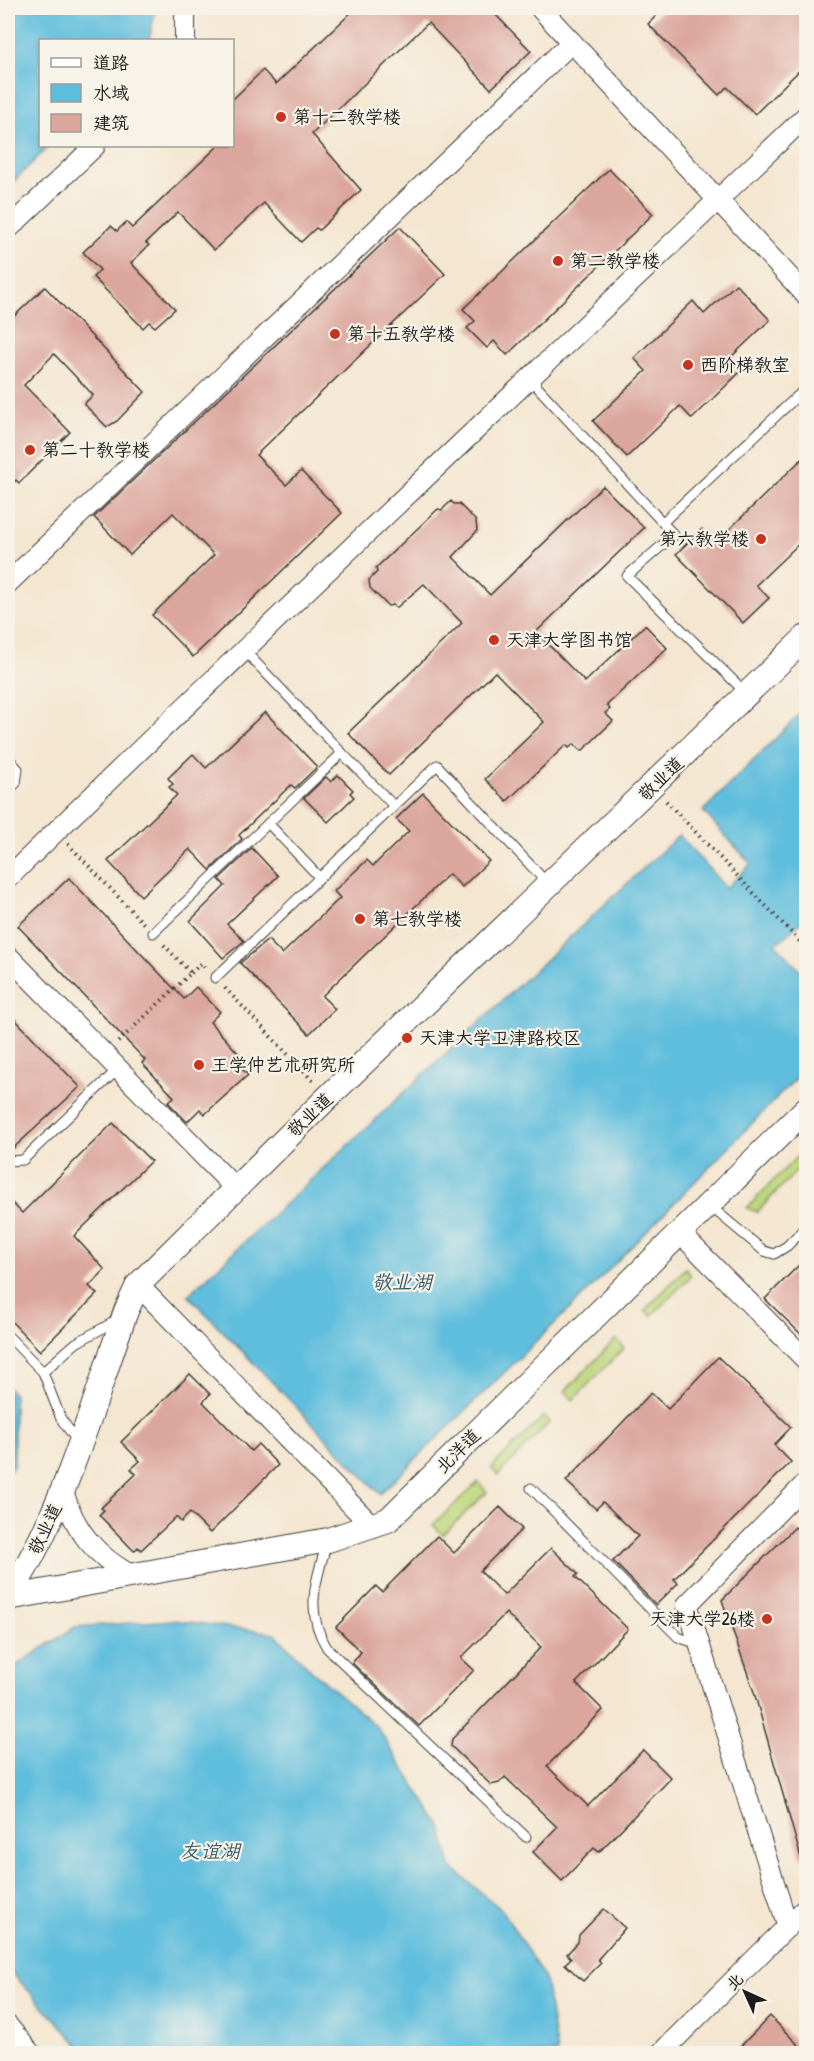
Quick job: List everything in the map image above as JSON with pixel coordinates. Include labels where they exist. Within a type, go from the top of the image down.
[{"type":"street","points":[[185,8],[185,39]]},
{"type":"street","points":[[540,8],[807,295]]},
{"type":"street","points":[[8,583],[572,42]]},
{"type":"street","points":[[8,878],[243,649],[807,117]]},
{"type":"street","points":[[8,229],[94,147]]},
{"type":"street","name":"敬业道","points":[[8,1598],[41,1541],[63,1491],[124,1317],[138,1285],[328,1097],[807,637]]},
{"type":"street","points":[[8,956],[235,1188]]},
{"type":"street","name":"北洋道","points":[[8,1598],[328,1540],[373,1527],[388,1520],[807,1109]]},
{"type":"street","points":[[680,1233],[807,1360]]},
{"type":"street","points":[[138,1285],[373,1527]]},
{"type":"street","points":[[788,1927],[687,1605],[807,1482]]},
{"type":"street","points":[[63,1491],[73,1520],[90,1545],[102,1557],[131,1575]]},
{"type":"street","points":[[660,2054],[807,1908]]},
{"type":"street","points":[[8,2026],[32,2054]]},
{"type":"lane","points":[[530,379],[674,535],[627,576],[747,694]]},
{"type":"lane","points":[[663,522],[807,388]]},
{"type":"lane","points":[[243,649],[394,807]]},
{"type":"lane","points":[[153,933],[342,753]]},
{"type":"lane","points":[[8,758],[18,769],[18,776],[8,790]]},
{"type":"lane","points":[[215,978],[437,765],[549,885]]},
{"type":"lane","points":[[268,824],[320,878]]},
{"type":"lane","points":[[8,1161],[23,1161],[111,1062]]},
{"type":"lane","points":[[708,1205],[764,1251],[774,1254],[787,1246],[807,1227]]},
{"type":"lane","points":[[43,1372],[76,1343],[124,1317]]},
{"type":"lane","points":[[8,1336],[43,1372],[61,1419],[79,1444]]},
{"type":"lane","points":[[531,1488],[678,1637],[701,1645]]},
{"type":"lane","points":[[328,1540],[312,1608],[314,1621],[327,1648],[526,1837]]},
{"type":"path","points":[[679,815],[807,948]]},
{"type":"path","points":[[56,831],[191,973]]},
{"type":"path","points":[[111,1062],[201,963],[328,1097]]},
{"type":"green space","points":[[806,1147],[806,1161],[757,1212],[747,1208]]},
{"type":"green space","points":[[686,1268],[691,1276],[651,1316],[645,1310]]},
{"type":"green space","points":[[616,1339],[624,1348],[573,1400],[565,1391]]},
{"type":"green space","points":[[544,1416],[550,1422],[498,1475],[491,1468]]},
{"type":"green space","points":[[478,1482],[487,1492],[443,1535],[433,1525]]},
{"type":"water","points":[[8,8],[156,8],[149,39],[39,39],[39,147],[48,147],[8,187]]},
{"type":"water","name":"敬业湖","points":[[806,708],[806,922],[804,920],[776,944],[806,977],[806,1068],[590,1289],[380,1494],[188,1295],[679,835],[726,888],[751,864],[703,811]]},
{"type":"water","points":[[8,1387],[14,1395],[14,1465],[8,1472]]},
{"type":"water","name":"友谊湖","points":[[173,1620],[274,1633],[309,1668],[377,1727],[442,1828],[451,1867],[503,1911],[545,1979],[557,2053],[87,2053],[8,1969],[8,1671],[75,1627]]},
{"type":"building","points":[[356,8],[489,8],[531,51],[491,89],[428,23],[312,134],[361,190],[319,230],[316,228],[301,242],[264,203],[214,250],[178,212],[146,243],[149,245],[131,263],[175,309],[155,327],[149,322],[143,328],[93,277],[100,270],[83,252],[111,226],[117,231],[126,222],[132,228],[217,147],[234,147],[234,98],[263,70],[276,84]]},
{"type":"building","points":[[664,8],[807,8],[807,63],[755,114],[727,87],[719,95],[648,24]]},
{"type":"building","name":"第二教学楼","points":[[609,169],[653,214],[507,355],[494,341],[487,348],[467,328],[475,321],[463,309]]},
{"type":"building","points":[[400,227],[445,274],[256,455],[286,485],[301,471],[342,513],[193,657],[152,615],[214,555],[173,513],[130,555],[94,517]]},
{"type":"building","name":"西阶梯教室","points":[[736,284],[770,320],[729,359],[741,371],[692,419],[680,406],[627,457],[593,421],[646,371],[634,358],[693,301],[704,314]]},
{"type":"building","points":[[45,287],[145,392],[117,421],[107,427],[84,404],[93,395],[54,354],[24,385],[70,432],[19,483],[16,480],[8,489],[8,322]]},
{"type":"building","name":"第六教学楼","points":[[807,454],[807,536],[756,585],[769,598],[743,623],[676,554],[702,529],[715,543]]},
{"type":"building","name":"天津大学图书馆","points":[[603,486],[644,528],[536,632],[585,682],[645,625],[667,648],[607,705],[610,709],[605,713],[613,721],[582,751],[574,744],[569,748],[566,745],[507,801],[485,779],[544,722],[495,672],[389,775],[348,733],[462,623],[424,584],[396,608],[393,605],[388,606],[370,588],[369,580],[377,572],[376,568],[438,509],[442,510],[451,501],[459,504],[476,521],[477,531],[453,557],[490,595]]},
{"type":"building","points":[[265,712],[317,767],[295,788],[291,785],[239,835],[242,839],[210,870],[190,849],[141,896],[108,861],[177,795],[169,787],[173,784],[168,778],[193,754],[206,768]]},
{"type":"building","points":[[338,775],[353,790],[350,793],[354,797],[328,822],[304,798],[326,777],[331,782]]},
{"type":"building","name":"第七教学楼","points":[[423,793],[489,861],[462,887],[449,874],[322,996],[335,1009],[309,1034],[240,963],[268,940],[282,954],[340,898],[334,891],[367,860],[373,866],[409,831],[396,819]]},
{"type":"building","points":[[252,848],[278,876],[227,924],[244,941],[223,958],[190,921],[225,886],[219,879]]},
{"type":"building","points":[[69,878],[184,999],[196,987],[220,1012],[210,1022],[249,1065],[243,1070],[248,1075],[205,1114],[200,1109],[187,1122],[168,1102],[174,1097],[142,1063],[145,1060],[18,926]]},
{"type":"building","points":[[8,1012],[80,1087],[8,1153]]},
{"type":"building","points":[[113,1123],[151,1161],[74,1236],[105,1270],[89,1286],[97,1294],[40,1351],[8,1318],[8,1199],[22,1213]]},
{"type":"building","points":[[807,1257],[807,1340],[765,1299]]},
{"type":"building","points":[[718,1357],[791,1427],[774,1445],[791,1462],[674,1579],[678,1583],[656,1605],[613,1561],[638,1536],[603,1502],[596,1509],[566,1481],[651,1393],[668,1409]]},
{"type":"building","points":[[190,1374],[210,1394],[203,1402],[251,1451],[258,1444],[278,1465],[210,1533],[190,1513],[181,1522],[176,1517],[141,1550],[138,1547],[134,1551],[99,1515],[104,1510],[101,1508],[136,1474],[131,1469],[140,1461],[121,1442]]},
{"type":"building","points":[[500,1507],[522,1529],[480,1571],[504,1595],[551,1548],[578,1574],[575,1577],[628,1629],[576,1683],[603,1710],[547,1766],[588,1806],[643,1750],[671,1778],[599,1852],[594,1848],[562,1881],[533,1852],[557,1827],[505,1777],[499,1783],[491,1785],[451,1746],[452,1739],[541,1647],[506,1613],[461,1658],[474,1670],[419,1726],[352,1663],[361,1652],[336,1627],[376,1586],[382,1592],[437,1536],[454,1553]]},
{"type":"building","points":[[795,1527],[807,1539],[807,1857],[801,1858],[754,1692],[722,1600]]},
{"type":"building","points":[[604,1909],[625,1928],[598,1959],[601,1963],[583,1981],[565,1964],[571,1958],[567,1954],[578,1942],[579,1935]]},
{"type":"building","points":[[770,2016],[807,2054],[733,2054]]},
{"type":"place","name":"第十二教学楼","points":[[281,117]]},
{"type":"place","name":"第二教学楼","points":[[558,261]]},
{"type":"place","name":"第十五教学楼","points":[[335,334]]},
{"type":"place","name":"西阶梯教室","points":[[688,365]]},
{"type":"place","name":"第二十教学楼","points":[[30,450]]},
{"type":"place","name":"第六教学楼","points":[[761,539]]},
{"type":"place","name":"天津大学图书馆","points":[[494,640]]},
{"type":"place","name":"第七教学楼","points":[[360,919]]},
{"type":"place","name":"天津大学卫津路校区","points":[[407,1038]]},
{"type":"place","name":"王学仲艺术研究所","points":[[199,1065]]},
{"type":"place","name":"天津大学26楼","points":[[767,1619]]}]
